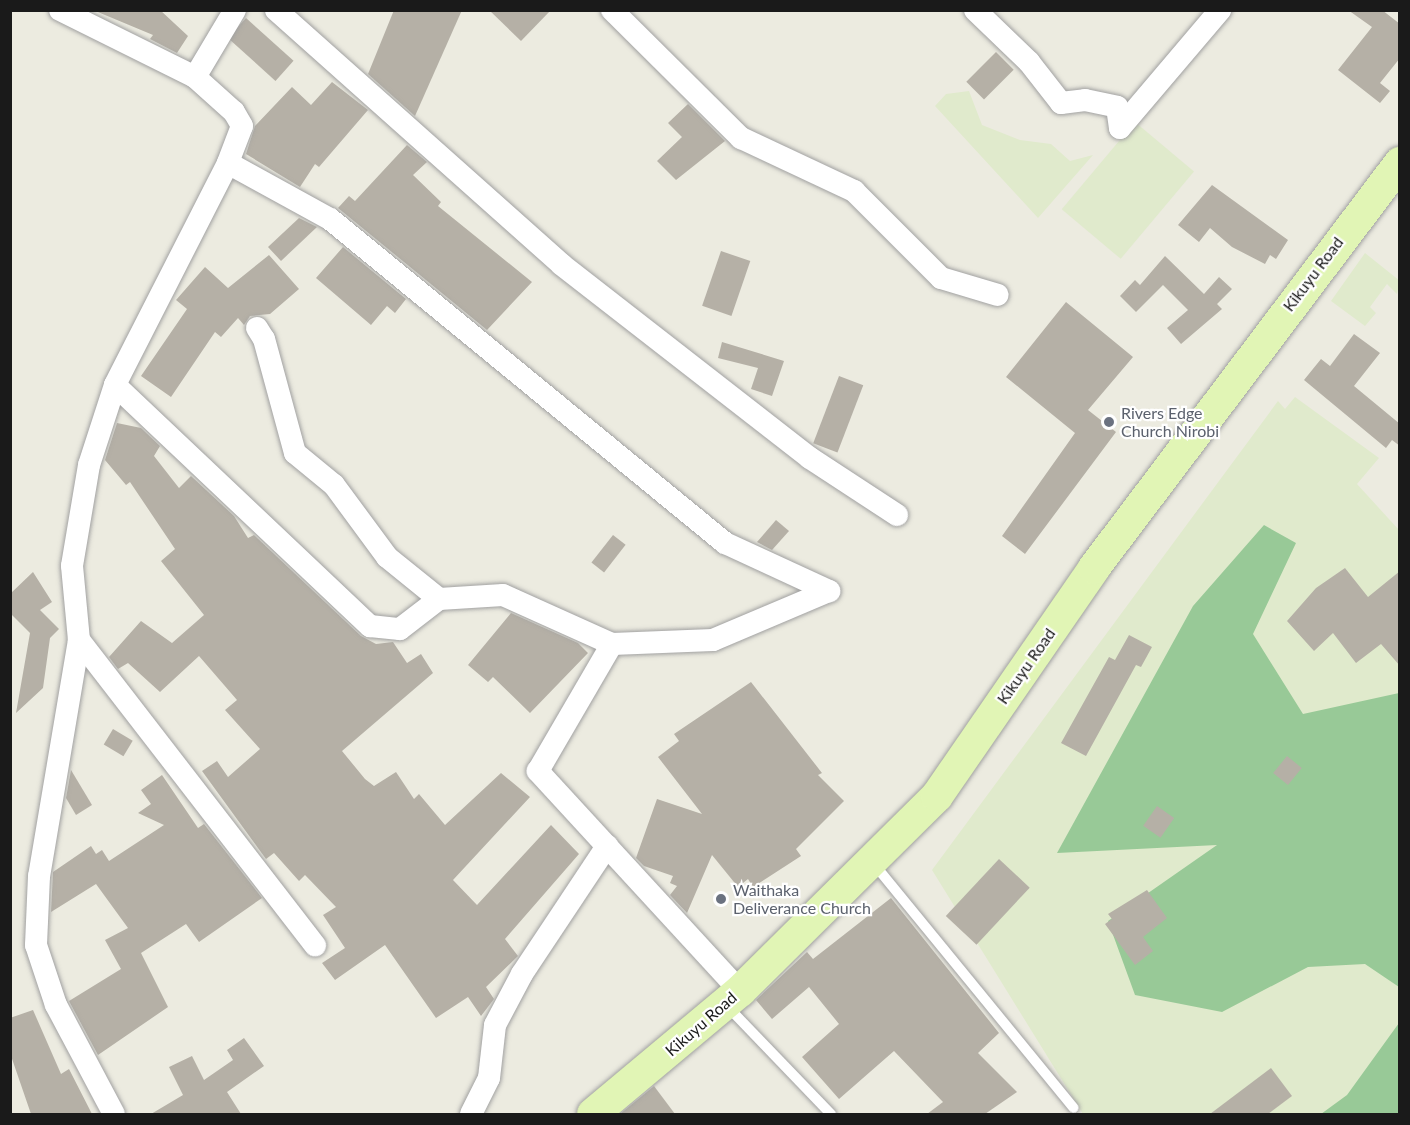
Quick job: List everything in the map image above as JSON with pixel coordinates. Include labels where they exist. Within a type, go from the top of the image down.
[{"type":"main road","name":"Kikuyu Road","points":[[610,1109],[733,998],[937,796],[1094,568],[1400,163]]},
{"type":"street","points":[[60,10],[195,76],[230,107],[242,126],[228,163],[116,385],[89,465],[72,566],[79,640],[39,876],[36,945],[56,1005],[114,1114]]},
{"type":"street","points":[[195,76],[235,10]]},
{"type":"street","points":[[276,10],[562,265],[810,458],[897,514]]},
{"type":"street","points":[[612,10],[741,138],[854,191],[941,278],[998,295]]},
{"type":"street","points":[[975,10],[1029,62],[1061,104],[1085,100],[1117,107],[1120,128],[1220,10]]},
{"type":"street","points":[[116,385],[370,626],[400,629],[439,599],[503,595],[612,644],[713,640],[829,591],[725,543],[330,219],[228,163]]},
{"type":"street","points":[[256,328],[264,339],[295,453],[333,485],[387,557],[439,599]]},
{"type":"street","points":[[79,640],[315,945]]},
{"type":"street","points":[[612,644],[538,771],[608,846],[733,998]]},
{"type":"street","points":[[471,1114],[489,1078],[495,1025],[522,974],[608,846]]},
{"type":"lane","points":[[872,861],[1074,1108]]},
{"type":"lane","points":[[733,998],[831,1114]]},
{"type":"green space","points":[[969,91],[982,125],[1020,140],[1051,144],[1070,161],[1093,155],[1038,218],[935,106],[946,94]]},
{"type":"green space","points":[[1135,122],[1194,171],[1121,259],[1062,209]]},
{"type":"green space","points":[[1365,253],[1400,281],[1397,294],[1387,284],[1370,307],[1376,313],[1365,326],[1331,301]]},
{"type":"green space","points":[[1295,397],[1379,458],[1357,484],[1399,530],[1399,1114],[1083,1114],[932,870],[1278,401],[1285,409]]},
{"type":"green space","points":[[1264,525],[1296,543],[1253,634],[1303,714],[1399,693],[1399,987],[1365,964],[1308,967],[1222,1012],[1135,995],[1108,921],[1217,845],[1057,853],[1193,606]]},
{"type":"green space","points":[[1399,1023],[1399,1114],[1321,1114],[1347,1095]]},
{"type":"building","points":[[93,10],[160,10],[188,36],[177,53],[150,39],[153,35]]},
{"type":"building","points":[[394,10],[462,10],[415,116],[368,74]]},
{"type":"building","points":[[489,10],[551,10],[521,41]]},
{"type":"building","points":[[1348,10],[1382,10],[1400,24],[1400,58],[1380,83],[1390,91],[1380,103],[1338,70],[1372,27]]},
{"type":"building","points":[[246,18],[294,61],[275,81],[228,38]]},
{"type":"building","points":[[996,52],[1014,70],[984,99],[966,82]]},
{"type":"building","points":[[332,82],[368,110],[319,167],[315,164],[300,187],[246,154],[255,126],[292,87],[311,105]]},
{"type":"building","points":[[688,104],[725,141],[676,180],[657,161],[682,137],[668,123]]},
{"type":"building","points":[[407,145],[427,162],[413,175],[441,202],[438,206],[532,282],[487,330],[338,208],[349,196],[355,201]]},
{"type":"building","points":[[1212,185],[1288,240],[1276,259],[1270,255],[1265,264],[1232,247],[1210,228],[1199,242],[1178,225]]},
{"type":"building","points":[[299,218],[317,227],[281,261],[268,247]]},
{"type":"building","points":[[343,247],[406,299],[395,313],[387,306],[371,325],[316,278]]},
{"type":"building","points":[[721,251],[750,261],[731,316],[702,306]]},
{"type":"building","points":[[269,255],[299,289],[270,314],[250,316],[244,325],[238,318],[221,337],[215,332],[171,397],[141,376],[187,309],[176,300],[205,267],[228,288]]},
{"type":"building","points":[[1165,256],[1204,294],[1219,277],[1232,289],[1217,304],[1222,309],[1181,344],[1167,328],[1188,310],[1163,285],[1136,312],[1120,296],[1135,280],[1140,285]]},
{"type":"building","points":[[1066,302],[1133,357],[1088,410],[1116,432],[1025,554],[1002,536],[1075,433],[1006,377]]},
{"type":"building","points":[[1354,334],[1380,353],[1354,386],[1400,424],[1400,446],[1392,440],[1386,448],[1304,380],[1321,359],[1330,366]]},
{"type":"building","points":[[722,342],[784,361],[772,396],[751,389],[758,368],[718,358]]},
{"type":"building","points":[[839,376],[863,385],[837,453],[813,443]]},
{"type":"building","points":[[117,423],[141,428],[160,446],[154,456],[179,488],[191,476],[234,516],[248,538],[254,535],[361,636],[376,644],[393,642],[407,663],[421,654],[433,673],[342,751],[365,779],[374,786],[396,772],[414,799],[419,794],[445,825],[501,773],[530,797],[453,880],[477,905],[551,825],[579,854],[505,939],[518,956],[486,987],[494,999],[481,1016],[468,997],[436,1018],[385,945],[335,980],[322,963],[345,948],[323,915],[336,907],[305,875],[299,881],[274,853],[266,859],[202,771],[217,761],[228,777],[260,749],[225,710],[237,700],[199,656],[160,692],[128,663],[118,669],[109,657],[141,621],[172,643],[204,615],[161,561],[175,549],[130,482],[126,485],[105,460]]},
{"type":"building","points":[[776,520],[789,531],[772,550],[757,542]]},
{"type":"building","points":[[613,535],[626,545],[604,572],[591,563]]},
{"type":"building","points":[[1345,568],[1368,597],[1400,571],[1400,666],[1381,644],[1356,663],[1333,633],[1314,651],[1287,621],[1316,588]]},
{"type":"building","points":[[33,572],[52,602],[40,610],[59,629],[50,638],[43,688],[16,713],[30,633],[10,613],[10,594]]},
{"type":"building","points":[[511,613],[578,643],[588,653],[530,713],[493,677],[488,682],[468,665]]},
{"type":"building","points":[[1129,635],[1152,647],[1141,667],[1136,665],[1086,756],[1061,743],[1109,657],[1115,660]]},
{"type":"building","points":[[751,682],[822,773],[818,775],[844,801],[796,849],[801,856],[753,887],[748,879],[738,887],[712,855],[687,913],[670,895],[677,886],[670,883],[673,876],[644,866],[636,858],[657,799],[702,814],[658,757],[679,741],[674,734]]},
{"type":"building","points":[[113,729],[133,741],[123,756],[104,744]]},
{"type":"building","points":[[1287,756],[1302,768],[1288,785],[1273,773]]},
{"type":"building","points":[[71,770],[92,805],[76,815],[66,798]]},
{"type":"building","points":[[162,775],[198,828],[204,824],[262,898],[199,942],[186,924],[141,953],[168,1007],[98,1055],[69,1001],[121,969],[105,940],[128,928],[96,884],[51,912],[53,872],[91,846],[96,854],[102,850],[109,861],[164,825],[138,813],[151,804],[141,790]]},
{"type":"building","points":[[1157,806],[1174,818],[1160,838],[1143,826]]},
{"type":"building","points":[[999,859],[1030,888],[977,945],[946,916]]},
{"type":"building","points":[[1147,890],[1167,918],[1143,937],[1153,951],[1135,965],[1105,924],[1112,919],[1108,914]]},
{"type":"building","points":[[891,898],[999,1033],[978,1053],[1017,1092],[985,1114],[927,1114],[943,1102],[894,1051],[839,1099],[802,1057],[839,1024],[809,987],[772,1019],[756,1000],[807,952],[813,959]]},
{"type":"building","points":[[33,1010],[61,1074],[69,1069],[92,1114],[31,1114],[10,1053],[10,1018]]},
{"type":"building","points":[[244,1038],[264,1066],[227,1092],[241,1114],[151,1114],[183,1095],[169,1067],[192,1056],[204,1080],[233,1060],[227,1050]]},
{"type":"building","points":[[1271,1068],[1292,1096],[1268,1114],[1210,1114]]},
{"type":"building","points":[[654,1086],[675,1114],[620,1114]]},
{"type":"place","name":"Rivers Edge Church Nirobi","points":[[1109,422]]},
{"type":"place","name":"Waithaka Deliverance Church","points":[[721,899]]}]
